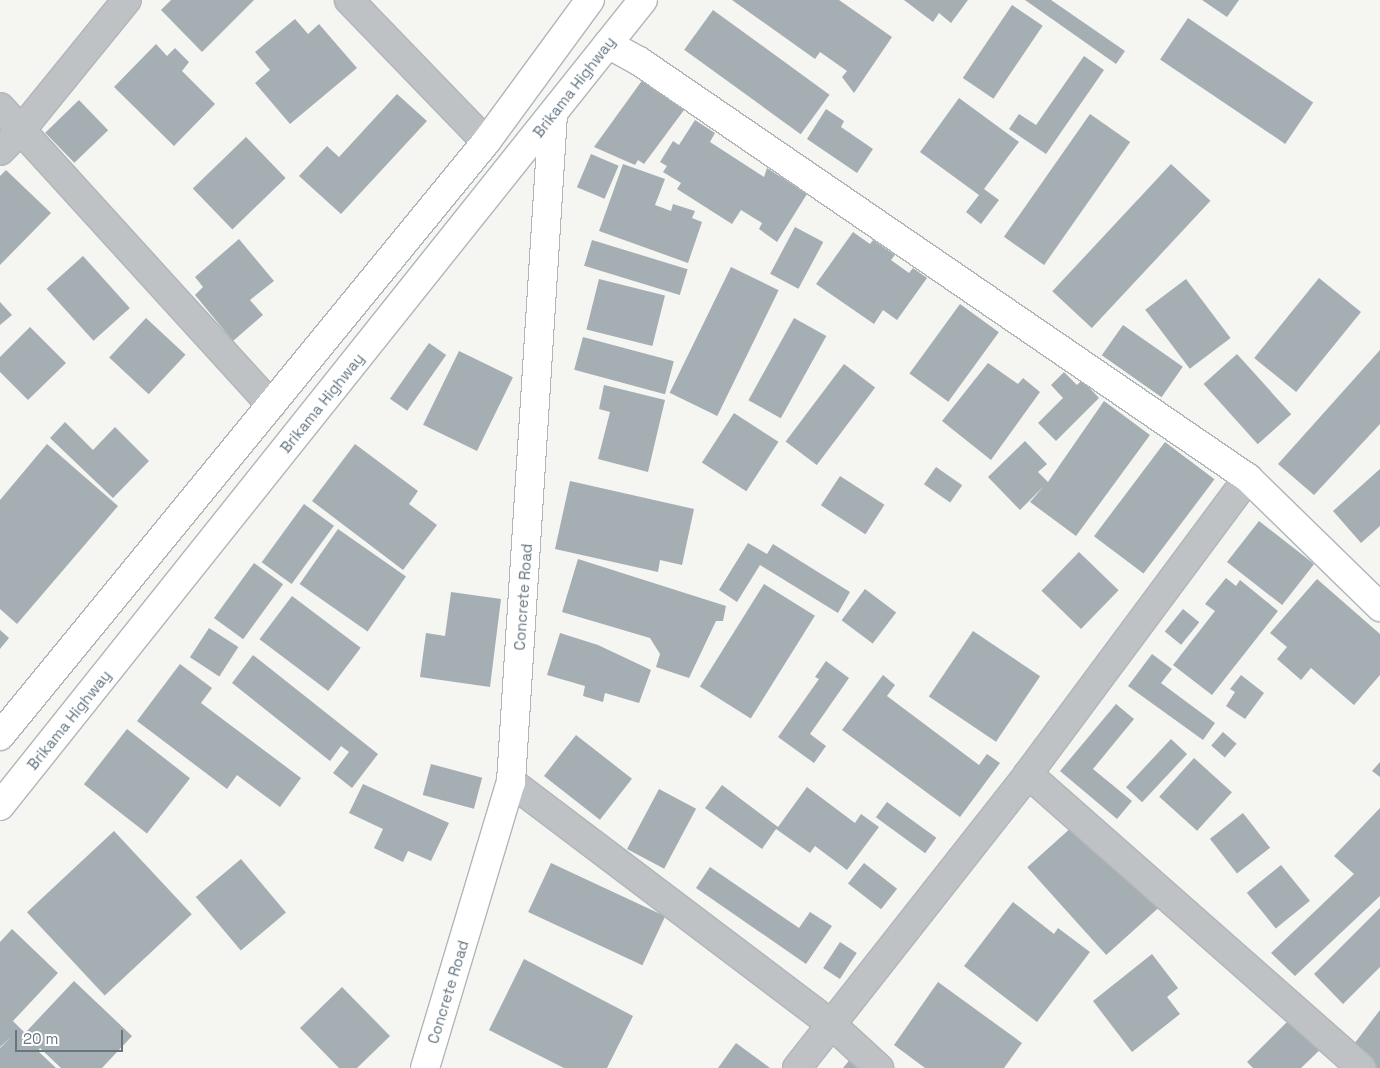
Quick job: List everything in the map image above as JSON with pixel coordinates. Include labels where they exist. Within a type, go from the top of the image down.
[{"type":"main road","name":"Brikama Highway","points":[[0,806],[643,0]]},
{"type":"main road","points":[[1,731],[486,142],[585,3]]},
{"type":"main road","points":[[608,44],[639,61],[1248,478],[1380,607]]},
{"type":"main road","name":"Concrete Road","points":[[425,1068],[511,782],[553,114]]},
{"type":"street","points":[[0,151],[22,129],[127,0]]},
{"type":"street","points":[[349,0],[486,142]]},
{"type":"street","points":[[0,107],[271,405]]},
{"type":"street","points":[[797,1068],[830,1023],[1028,774],[1248,478]]},
{"type":"street","points":[[1028,774],[1361,1068]]},
{"type":"street","points":[[511,782],[830,1023],[879,1068]]},
{"type":"building","points":[[171,0],[254,0],[202,52],[161,10]]},
{"type":"building","points":[[732,0],[839,0],[892,37],[854,93],[842,77],[847,71],[820,52],[815,59]]},
{"type":"building","points":[[904,0],[968,0],[951,23],[939,13],[933,22]]},
{"type":"building","points":[[1025,0],[1051,0],[1125,51],[1116,64]]},
{"type":"building","points":[[1202,0],[1239,0],[1227,17]]},
{"type":"building","points":[[1012,5],[1043,26],[993,99],[963,78]]},
{"type":"building","points":[[713,10],[829,95],[801,134],[684,50]]},
{"type":"building","points":[[1188,18],[1313,102],[1285,144],[1160,59]]},
{"type":"building","points":[[295,19],[308,34],[319,24],[357,68],[290,124],[255,83],[270,70],[255,52]]},
{"type":"building","points":[[156,44],[167,56],[175,48],[189,62],[182,71],[215,104],[174,146],[114,87]]},
{"type":"building","points":[[1084,56],[1104,70],[1046,154],[1009,129],[1019,114],[1036,125]]},
{"type":"building","points":[[646,75],[687,106],[644,164],[638,160],[635,165],[594,147]]},
{"type":"building","points":[[397,94],[427,121],[341,214],[299,176],[327,146],[339,157]]},
{"type":"building","points":[[959,98],[1019,142],[984,189],[999,200],[981,224],[966,212],[979,195],[920,152]]},
{"type":"building","points":[[79,100],[108,130],[74,163],[45,133]]},
{"type":"building","points":[[826,109],[844,121],[841,127],[873,149],[857,173],[807,139]]},
{"type":"building","points":[[1090,114],[1130,142],[1044,265],[1004,237]]},
{"type":"building","points":[[695,120],[715,133],[710,142],[764,177],[767,168],[807,194],[777,242],[759,229],[762,223],[741,210],[732,224],[677,189],[681,183],[663,172],[667,166],[660,162],[673,141],[679,145]]},
{"type":"building","points":[[246,137],[286,178],[232,229],[193,188]]},
{"type":"building","points":[[591,154],[619,166],[605,199],[577,187]]},
{"type":"building","points":[[623,164],[665,179],[655,205],[671,211],[673,204],[695,211],[692,218],[702,222],[688,263],[599,231]]},
{"type":"building","points":[[1171,164],[1210,201],[1092,328],[1052,291]]},
{"type":"building","points":[[6,170],[51,213],[0,265],[0,176]]},
{"type":"building","points":[[795,227],[823,242],[798,289],[770,274]]},
{"type":"building","points":[[853,232],[870,244],[873,240],[895,255],[891,260],[909,273],[913,268],[927,278],[897,320],[883,310],[874,324],[816,284]]},
{"type":"building","points":[[239,239],[274,281],[250,300],[263,315],[233,341],[195,295],[203,287],[195,277]]},
{"type":"building","points":[[592,240],[688,269],[680,295],[584,266]]},
{"type":"building","points":[[83,256],[130,308],[93,341],[47,289]]},
{"type":"building","points":[[731,267],[779,290],[717,416],[670,393]]},
{"type":"building","points":[[1319,278],[1361,312],[1296,392],[1254,358]]},
{"type":"building","points":[[599,279],[665,295],[652,346],[586,329]]},
{"type":"building","points":[[1186,279],[1231,338],[1190,369],[1145,310]]},
{"type":"building","points":[[0,302],[12,315],[0,325]]},
{"type":"building","points":[[960,304],[999,332],[948,402],[909,374]]},
{"type":"building","points":[[146,318],[185,355],[149,394],[109,357]]},
{"type":"building","points":[[794,318],[826,336],[781,418],[748,400]]},
{"type":"building","points":[[1123,325],[1183,367],[1162,397],[1102,355]]},
{"type":"building","points":[[30,327],[66,363],[28,400],[0,372],[0,357]]},
{"type":"building","points":[[583,337],[674,361],[665,394],[574,370]]},
{"type":"building","points":[[429,343],[446,355],[407,411],[390,399]]},
{"type":"building","points":[[1380,350],[1380,424],[1314,495],[1278,464]]},
{"type":"building","points":[[459,351],[513,377],[477,451],[423,425]]},
{"type":"building","points":[[1237,354],[1291,414],[1258,444],[1204,384]]},
{"type":"building","points":[[988,363],[1018,384],[1023,378],[1040,392],[991,460],[942,421]]},
{"type":"building","points":[[844,364],[875,387],[817,465],[786,441]]},
{"type":"building","points":[[1064,372],[1077,385],[1082,380],[1099,398],[1056,441],[1038,423],[1063,398],[1051,385]]},
{"type":"building","points":[[604,385],[665,400],[648,472],[598,459],[610,412],[599,409]]},
{"type":"building","points":[[1104,401],[1150,435],[1076,536],[1030,502],[1044,486],[1020,510],[988,477],[1025,441],[1047,464],[1038,472],[1048,482]]},
{"type":"building","points":[[734,413],[778,442],[746,491],[702,462]]},
{"type":"building","points":[[65,422],[93,450],[115,427],[149,461],[113,498],[50,438]]},
{"type":"building","points":[[1165,442],[1215,479],[1144,574],[1094,536]]},
{"type":"building","points":[[47,444],[118,506],[17,624],[0,609],[0,500]]},
{"type":"building","points":[[355,444],[418,491],[409,504],[437,525],[403,570],[312,501]]},
{"type":"building","points":[[936,467],[962,485],[950,503],[924,484]]},
{"type":"building","points":[[1380,469],[1380,526],[1361,543],[1333,511]]},
{"type":"building","points":[[840,476],[884,505],[865,534],[821,505]]},
{"type":"building","points":[[570,481],[694,509],[682,565],[660,560],[658,572],[555,549]]},
{"type":"building","points":[[304,504],[334,526],[292,584],[262,562]]},
{"type":"building","points":[[1259,521],[1314,564],[1282,605],[1227,562]]},
{"type":"building","points":[[338,529],[406,577],[368,631],[300,584]]},
{"type":"building","points":[[748,543],[767,554],[773,544],[850,592],[838,613],[760,565],[737,602],[719,590]]},
{"type":"building","points":[[1079,552],[1119,590],[1081,629],[1041,591]]},
{"type":"building","points":[[578,559],[726,606],[723,621],[716,621],[689,678],[656,667],[660,654],[650,638],[562,612]]},
{"type":"building","points":[[254,563],[283,584],[243,639],[214,618]]},
{"type":"building","points":[[1226,578],[1236,586],[1240,580],[1278,611],[1212,695],[1173,665],[1215,611],[1205,604]]},
{"type":"building","points":[[1317,579],[1380,634],[1380,675],[1354,705],[1311,668],[1301,680],[1277,659],[1287,647],[1270,633]]},
{"type":"building","points":[[764,584],[815,616],[751,718],[700,687]]},
{"type":"building","points":[[865,589],[896,612],[873,644],[842,620]]},
{"type":"building","points":[[451,592],[501,599],[490,687],[420,677],[426,633],[445,636]]},
{"type":"building","points":[[292,596],[361,648],[328,691],[260,639]]},
{"type":"building","points":[[1183,609],[1199,622],[1181,645],[1165,632]]},
{"type":"building","points":[[209,628],[238,647],[219,676],[190,657]]},
{"type":"building","points":[[0,630],[9,638],[0,649]]},
{"type":"building","points":[[973,631],[1040,676],[996,742],[929,696]]},
{"type":"building","points":[[560,633],[598,645],[651,670],[639,703],[605,693],[603,702],[583,696],[585,686],[547,675]]},
{"type":"building","points":[[1152,654],[1172,669],[1161,683],[1215,723],[1203,740],[1128,686]]},
{"type":"building","points":[[253,655],[378,754],[352,788],[333,773],[349,752],[341,746],[330,761],[232,683]]},
{"type":"building","points":[[826,661],[849,678],[810,734],[826,746],[814,763],[778,737],[819,679],[815,677]]},
{"type":"building","points":[[180,664],[212,688],[201,703],[301,778],[280,807],[237,775],[227,789],[137,721]]},
{"type":"building","points":[[883,675],[895,685],[887,696],[979,765],[987,754],[1000,763],[960,817],[842,730]]},
{"type":"building","points":[[1241,675],[1264,693],[1245,719],[1226,706],[1235,692],[1230,689]]},
{"type":"building","points":[[1116,704],[1134,719],[1093,769],[1132,801],[1117,819],[1060,771]]},
{"type":"building","points":[[127,729],[190,778],[147,833],[84,784]]},
{"type":"building","points":[[1223,732],[1237,744],[1225,757],[1211,746]]},
{"type":"building","points":[[576,735],[632,779],[600,820],[544,776]]},
{"type":"building","points":[[1171,739],[1187,754],[1142,802],[1126,787]]},
{"type":"building","points":[[1194,758],[1232,792],[1197,831],[1159,797]]},
{"type":"building","points":[[1380,762],[1380,777],[1372,771]]},
{"type":"building","points":[[431,764],[482,778],[474,809],[423,795]]},
{"type":"building","points":[[363,784],[449,823],[431,861],[408,851],[403,862],[374,848],[383,829],[349,813]]},
{"type":"building","points":[[722,785],[778,827],[807,787],[855,823],[861,814],[879,827],[847,870],[815,846],[810,853],[776,829],[762,849],[705,808]]},
{"type":"building","points":[[659,789],[696,809],[664,869],[627,849]]},
{"type":"building","points":[[887,802],[936,838],[925,853],[876,817]]},
{"type":"building","points":[[1380,808],[1380,896],[1295,976],[1271,953],[1354,874],[1334,856]]},
{"type":"building","points":[[1243,813],[1270,848],[1237,874],[1210,839]]},
{"type":"building","points":[[1083,817],[1162,905],[1106,955],[1027,867]]},
{"type":"building","points":[[114,831],[192,914],[105,996],[27,912]]},
{"type":"building","points":[[241,859],[286,913],[241,951],[196,897]]},
{"type":"building","points":[[551,863],[665,916],[642,965],[528,912]]},
{"type":"building","points":[[864,863],[897,889],[881,909],[848,883]]},
{"type":"building","points":[[1281,865],[1310,901],[1276,928],[1247,893]]},
{"type":"building","points":[[710,867],[799,928],[810,912],[832,926],[806,964],[696,888]]},
{"type":"building","points":[[1013,902],[1054,934],[1058,928],[1090,952],[1037,1022],[964,966]]},
{"type":"building","points":[[1380,908],[1380,967],[1343,1004],[1314,974]]},
{"type":"building","points":[[12,929],[58,973],[13,1021],[25,1033],[74,981],[132,1036],[102,1068],[61,1068],[40,1048],[38,1051],[56,1068],[0,1068],[0,1048],[11,1037],[0,1047],[0,942]]},
{"type":"building","points":[[840,942],[857,953],[840,979],[823,968]]},
{"type":"building","points":[[1152,954],[1178,988],[1167,997],[1180,1014],[1132,1052],[1093,1001]]},
{"type":"building","points":[[524,959],[633,1016],[607,1068],[564,1068],[489,1030]]},
{"type":"building","points":[[938,982],[1022,1043],[1004,1068],[925,1068],[894,1045]]},
{"type":"building","points":[[342,987],[390,1036],[357,1068],[339,1068],[300,1028]]},
{"type":"building","points":[[1380,1010],[1380,1068],[1377,1068],[1351,1048]]},
{"type":"building","points":[[1294,1015],[1326,1044],[1301,1068],[1253,1068],[1247,1062]]},
{"type":"building","points":[[736,1043],[770,1068],[718,1068]]},
{"type":"building","points":[[852,1057],[867,1068],[843,1068]]}]
